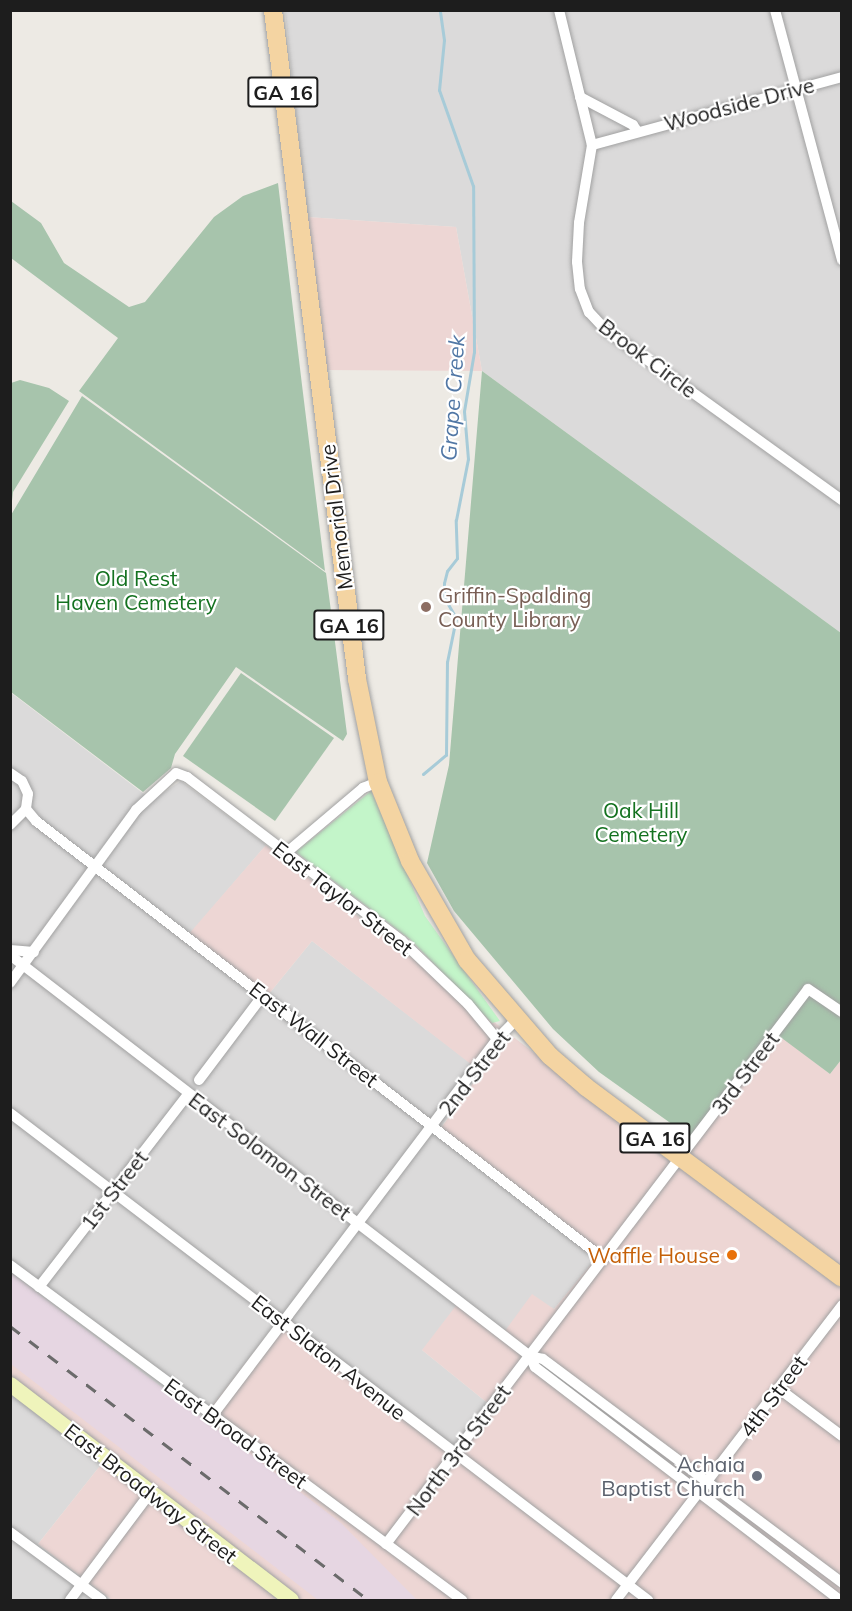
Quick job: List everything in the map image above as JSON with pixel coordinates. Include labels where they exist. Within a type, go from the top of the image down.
[{"type":"main road","name":"Memorial Drive","points":[[273,10],[340,567],[378,782],[410,861],[434,908],[467,960],[516,1020]]},
{"type":"main road","name":"GA 16","points":[[516,1020],[573,1077],[842,1278]]},
{"type":"main road","name":"East Broadway Street","points":[[10,1384],[291,1600]]},
{"type":"street","name":"Brook Circle","points":[[559,10],[592,145],[579,223],[577,262],[580,289],[589,312],[606,330],[842,500]]},
{"type":"street","points":[[775,10],[842,260]]},
{"type":"street","name":"Woodside Drive","points":[[592,145],[842,77]]},
{"type":"street","name":"Woodside Drive","points":[[580,97],[633,125],[637,131]]},
{"type":"street","points":[[824,488],[842,488]]},
{"type":"street","points":[[10,773],[22,782],[28,794],[26,809],[10,825]]},
{"type":"street","name":"East Taylor Street","points":[[95,867],[136,810],[176,773],[187,777],[402,942],[468,1004],[497,1039]]},
{"type":"street","points":[[286,853],[363,788],[378,782]]},
{"type":"street","name":"East Wall Street","points":[[26,809],[36,821],[95,867],[604,1258]]},
{"type":"street","points":[[10,983],[95,867]]},
{"type":"street","points":[[10,950],[34,952]]},
{"type":"street","name":"East Solomon Street","points":[[10,955],[530,1356],[543,1359],[842,1583]]},
{"type":"street","name":"3rd Street","points":[[604,1258],[808,989],[842,1012]]},
{"type":"street","points":[[199,1080],[263,995]]},
{"type":"street","name":"2nd Street","points":[[283,1320],[497,1039],[516,1020]]},
{"type":"street","name":"1st Street","points":[[39,1287],[188,1094]]},
{"type":"street","name":"East Slaton Avenue","points":[[10,1113],[283,1320],[455,1455],[648,1600]]},
{"type":"street","name":"North 3rd Street","points":[[386,1544],[604,1258]]},
{"type":"street","name":"East Broad Street","points":[[10,1265],[462,1600]]},
{"type":"street","name":"4th Street","points":[[616,1600],[700,1494],[842,1305]]},
{"type":"street","points":[[212,1416],[283,1320]]},
{"type":"street","name":"East Solomon Street","points":[[530,1356],[535,1367],[840,1600]]},
{"type":"street","points":[[778,1388],[842,1436]]},
{"type":"street","points":[[70,1600],[150,1493]]},
{"type":"street","points":[[10,1532],[102,1600]]},
{"type":"shaded area","points":[[285,11],[841,11],[841,633],[482,371],[456,227],[307,217]]},
{"type":"shaded area","points":[[307,217],[456,227],[482,371],[324,370]]},
{"type":"shaded area","points":[[10,692],[152,800],[181,781],[266,845],[189,935],[268,995],[312,941],[482,1072],[441,1127],[602,1251],[554,1309],[502,1335],[422,1350],[490,1405],[454,1449],[283,1314],[201,1420],[11,1279]]},
{"type":"shaded area","points":[[266,845],[672,1160],[771,1029],[830,1074],[841,1060],[841,1600],[112,1600],[38,1544],[107,1457],[11,1383],[10,1279],[201,1420],[283,1314],[454,1449],[490,1405],[422,1350],[458,1303],[502,1335],[532,1294],[554,1309],[601,1252],[441,1128],[481,1072],[312,941],[268,995],[188,935]]},
{"type":"shaded area","points":[[11,1273],[341,1523],[417,1600],[318,1600],[11,1364]]},
{"type":"shaded area","points":[[10,1383],[107,1457],[38,1544],[112,1600],[11,1600]]},
{"type":"green space","points":[[278,183],[325,571],[79,391],[118,338],[11,258],[11,201],[41,223],[64,263],[129,307],[145,302],[214,217],[243,196]]},
{"type":"green space","name":"Oak Hill Cemetery","points":[[482,371],[841,633],[841,1060],[830,1074],[771,1030],[690,1137],[599,1072],[553,1029],[454,911],[427,863],[449,765]]},
{"type":"green space","points":[[20,380],[49,388],[69,401],[13,492],[11,510],[11,383]]},
{"type":"green space","name":"Old Rest Haven Cemetery","points":[[82,396],[326,573],[347,734],[343,741],[236,667],[175,754],[171,768],[143,792],[11,692],[11,515]]},
{"type":"green space","points":[[241,673],[334,738],[275,821],[183,756]]},
{"type":"green space","points":[[371,791],[425,916],[500,1021],[492,1023],[411,940],[296,852]]},
{"type":"waterway","name":"Grape Creek","points":[[423,774],[446,755],[447,662],[456,618],[444,597],[444,583],[447,571],[457,558],[456,520],[468,459],[464,411],[474,352],[473,186],[439,90],[444,40],[440,10]]},
{"type":"railway","points":[[10,1326],[369,1600]]},
{"type":"place","name":"Griffin-Spalding County Library","points":[[426,607]]},
{"type":"place","name":"Waffle House","points":[[732,1255]]},
{"type":"place","name":"Achaia Baptist Church","points":[[757,1476]]}]
